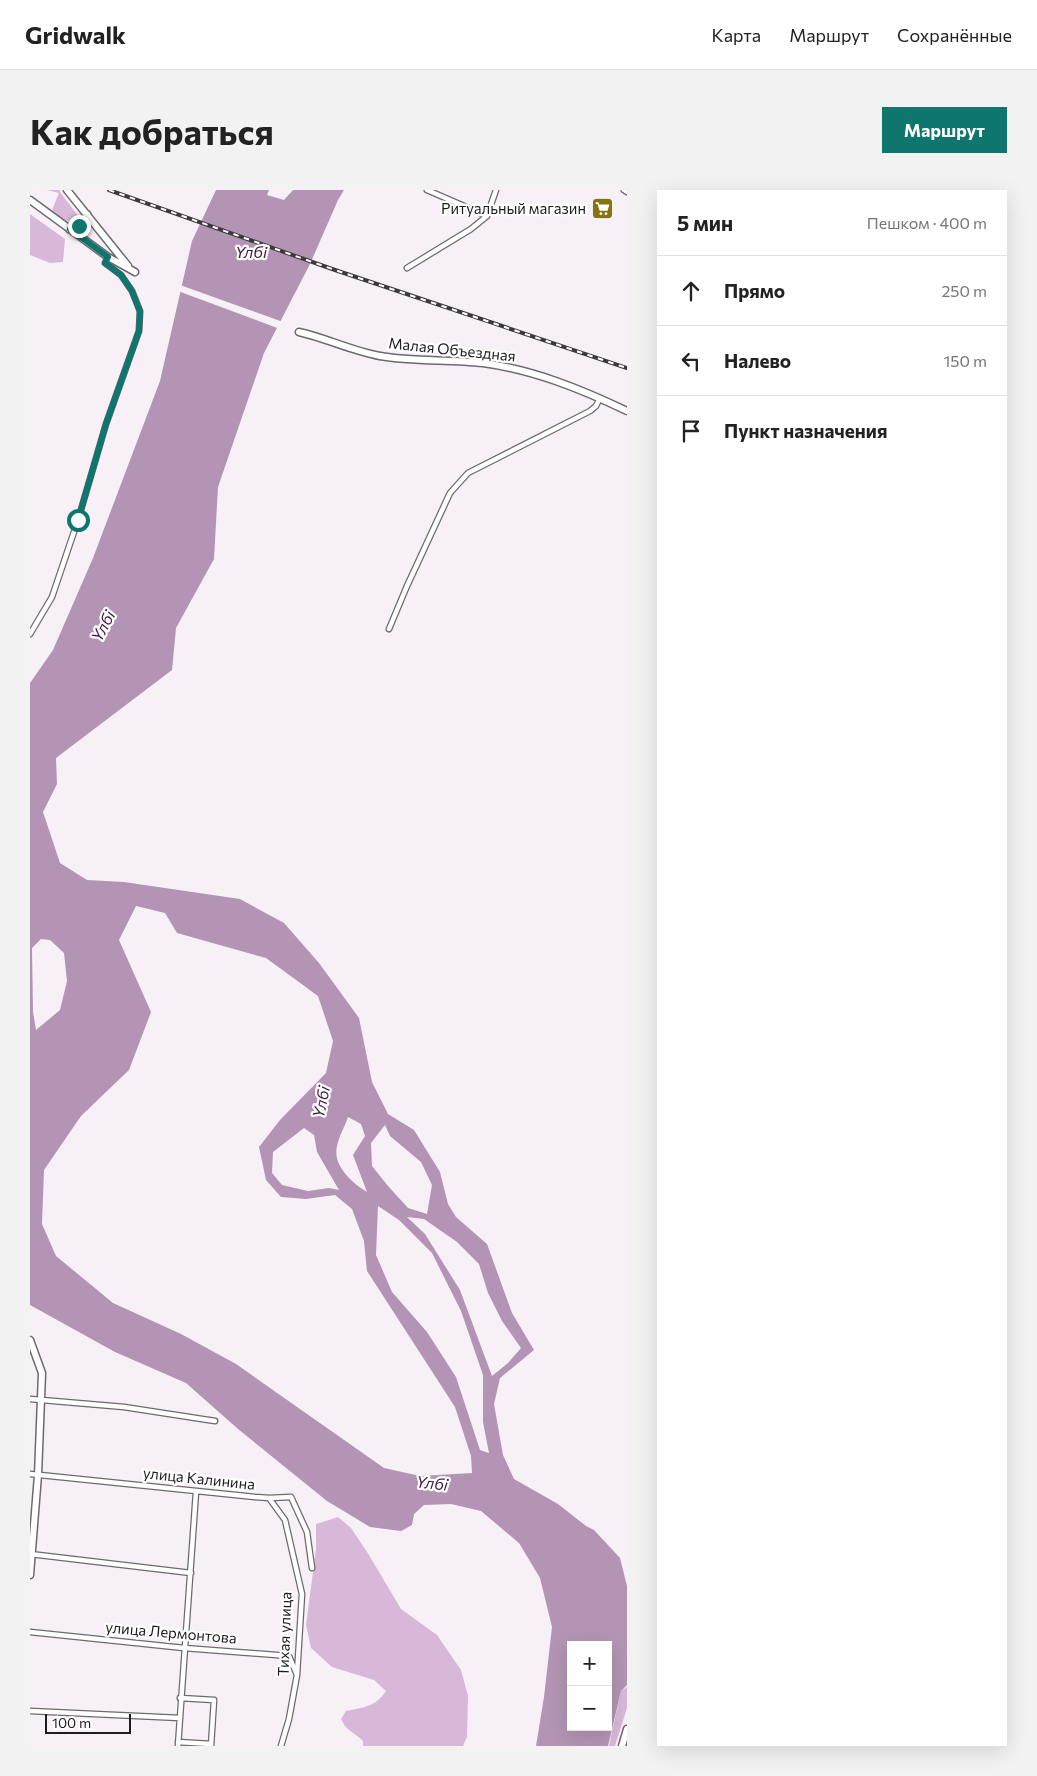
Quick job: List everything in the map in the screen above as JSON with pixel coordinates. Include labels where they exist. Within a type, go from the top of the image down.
[{"type":"main road","points":[[30,200],[108,257],[133,271],[67,190]]},
{"type":"main road","points":[[70,229],[84,222],[87,214]]},
{"type":"main road","name":"Малая Объездная","points":[[299,332],[380,356],[483,363],[526,371],[600,398],[627,411]]},
{"type":"main road","points":[[30,1340],[42,1372],[38,1475],[30,1574]]},
{"type":"main road","points":[[622,1746],[627,1729]]},
{"type":"street","points":[[427,190],[440,193],[487,216]]},
{"type":"street","points":[[407,268],[470,229],[487,216],[496,190]]},
{"type":"street","points":[[30,634],[52,597],[78,520],[106,424],[139,331],[140,312],[132,291],[121,275],[106,266],[105,261],[108,257]]},
{"type":"street","points":[[389,628],[450,493],[468,474],[590,411],[596,406],[600,398]]},
{"type":"street","points":[[30,1400],[124,1407],[215,1421]]},
{"type":"street","name":"улица Калинина","points":[[30,1474],[196,1492],[269,1498],[291,1497],[307,1532],[312,1568]]},
{"type":"street","points":[[180,1698],[214,1700],[211,1745],[178,1744],[180,1698],[184,1648],[192,1573],[196,1492]]},
{"type":"street","name":"Тихая улица","points":[[269,1498],[285,1520],[302,1594],[297,1675],[289,1719],[281,1746]]},
{"type":"street","points":[[31,1554],[192,1573]]},
{"type":"street","name":"улица Лермонтова","points":[[30,1632],[184,1648],[289,1656],[297,1675]]},
{"type":"street","points":[[30,1711],[180,1718]]},
{"type":"shaded area","points":[[47,190],[60,190],[79,217],[77,222],[63,219],[52,210],[59,193]]},
{"type":"shaded area","points":[[30,214],[65,239],[63,262],[50,263],[30,255]]},
{"type":"shaded area","points":[[338,1517],[351,1528],[401,1609],[437,1635],[461,1670],[468,1696],[467,1737],[463,1746],[363,1746],[363,1741],[343,1723],[341,1719],[346,1711],[374,1703],[386,1691],[374,1680],[332,1667],[311,1648],[306,1625],[316,1549],[316,1524]]},
{"type":"shaded area","points":[[627,1687],[627,1708],[615,1746],[609,1746],[621,1691]]},
{"type":"water","name":"Үлбі","points":[[216,190],[269,190],[267,195],[284,200],[293,190],[344,190],[310,264],[264,353],[218,487],[214,559],[176,628],[172,670],[56,758],[57,784],[43,812],[60,863],[87,880],[124,882],[240,899],[284,923],[319,963],[359,1018],[372,1082],[388,1114],[414,1130],[440,1172],[448,1204],[456,1217],[487,1244],[512,1313],[534,1350],[500,1378],[494,1404],[503,1455],[514,1479],[558,1504],[594,1530],[620,1558],[627,1586],[627,1685],[621,1691],[612,1729],[612,1641],[567,1641],[567,1731],[612,1731],[608,1746],[536,1746],[552,1627],[540,1578],[519,1543],[481,1511],[451,1504],[424,1505],[414,1514],[412,1525],[401,1531],[370,1527],[327,1501],[238,1429],[186,1383],[115,1352],[30,1305],[30,683],[53,650],[93,558],[160,381],[192,241]],"holes":[[[136,906],[165,913],[177,933],[266,958],[318,996],[333,1041],[326,1073],[280,1120],[259,1147],[266,1180],[281,1197],[306,1199],[335,1195],[352,1209],[364,1241],[367,1271],[455,1407],[471,1456],[472,1473],[420,1476],[384,1468],[236,1364],[181,1334],[113,1303],[56,1256],[42,1224],[44,1170],[81,1116],[129,1070],[151,1012],[119,940]],[[41,939],[50,940],[64,953],[67,981],[60,1010],[36,1030],[33,1012],[32,948]],[[348,1117],[361,1124],[365,1136],[353,1155],[367,1192],[344,1173],[337,1160],[337,1146]],[[385,1125],[390,1136],[421,1162],[432,1185],[427,1214],[408,1208],[372,1166],[371,1143]],[[304,1128],[314,1135],[317,1152],[339,1190],[329,1188],[308,1191],[282,1185],[272,1173],[273,1152]],[[378,1206],[399,1220],[432,1253],[461,1311],[483,1375],[483,1422],[489,1453],[480,1450],[456,1377],[427,1332],[392,1292],[376,1255]],[[407,1217],[424,1219],[457,1242],[479,1264],[488,1293],[502,1321],[521,1348],[508,1363],[492,1376],[460,1290],[425,1234]]]},
{"type":"pier","points":[[180,285],[283,322],[280,329],[178,291]]},
{"type":"railway","points":[[109,190],[335,270],[627,368]]},
{"type":"place","name":"Ритуальный магазин","points":[[602,209]]},
{"type":"route","points":[[78,520],[106,424],[139,331],[140,312],[132,291],[121,275],[106,266],[105,261],[108,257],[70,229],[79,226]]}]
